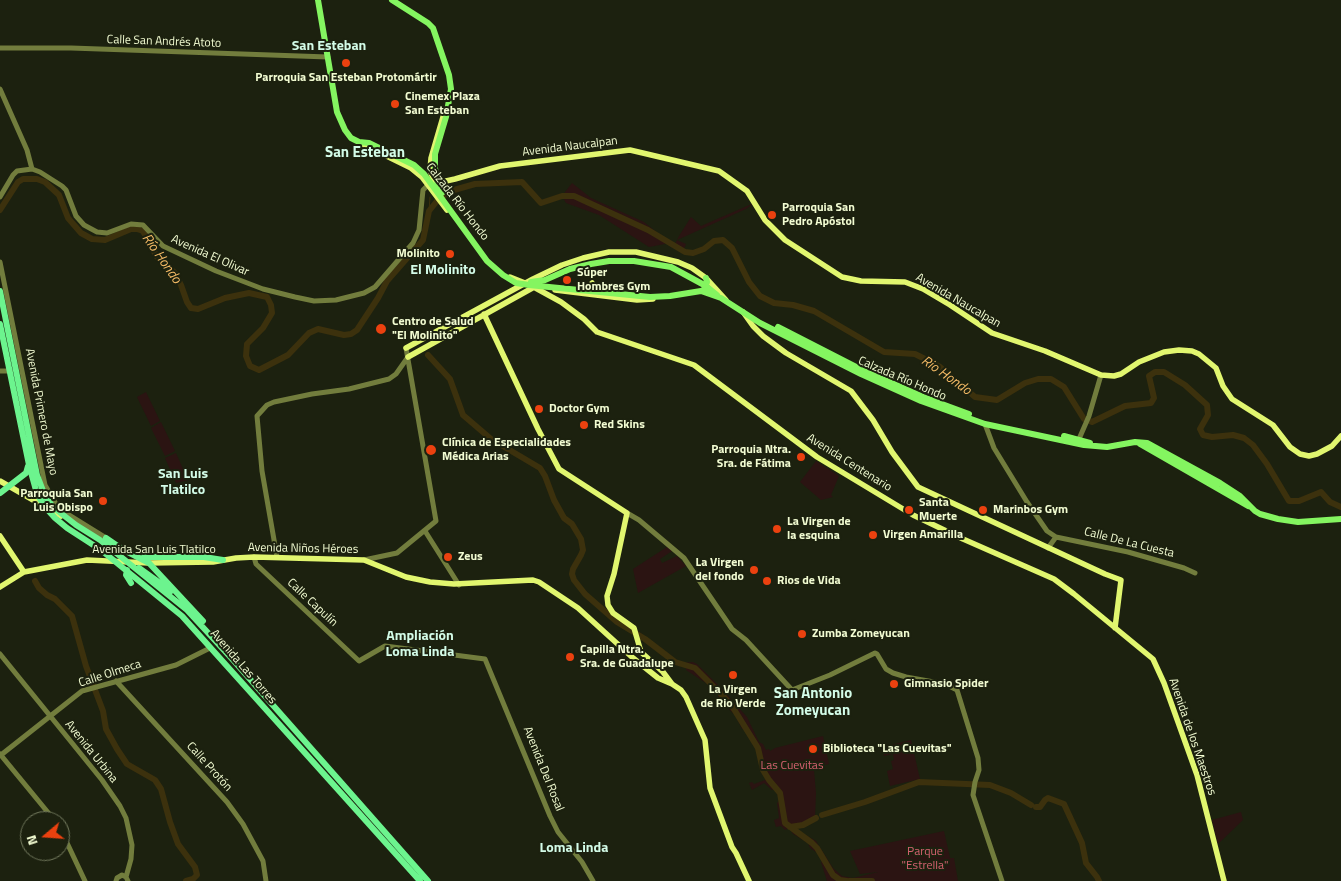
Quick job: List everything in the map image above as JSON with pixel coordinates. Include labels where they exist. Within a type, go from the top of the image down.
[{"type":"highway","name":"Avenida Primero de Mayo","points":[[0,291],[41,487],[53,507],[76,525]]},
{"type":"highway","name":"Avenida Primero de Mayo","points":[[0,324],[34,486]]},
{"type":"highway","points":[[0,493],[26,472],[28,464]]},
{"type":"highway","name":"Avenida Las Torres","points":[[34,486],[45,507],[55,518],[101,550],[182,616],[332,783],[336,794],[343,802],[377,839],[386,843],[420,881]]},
{"type":"highway","points":[[76,525],[100,540],[187,608]]},
{"type":"highway","points":[[106,538],[149,563],[187,608]]},
{"type":"highway","points":[[113,551],[148,558],[204,557],[223,560]]},
{"type":"highway","points":[[149,563],[150,575]]},
{"type":"highway","points":[[131,583],[126,572],[132,567],[142,569],[187,608]]},
{"type":"highway","name":"Avenida Las Torres","points":[[187,608],[226,647],[234,661],[428,881]]},
{"type":"main road","points":[[318,0],[340,122],[351,138],[411,168],[432,186],[447,200],[490,258],[504,272],[534,287],[636,300],[670,296]]},
{"type":"main road","points":[[392,0],[428,23],[432,28],[449,75],[451,89],[446,116],[435,154],[432,186]]},
{"type":"main road","points":[[419,175],[430,170],[431,158],[451,89]]},
{"type":"main road","name":"Calzada Río Hondo","points":[[358,142],[369,143],[414,166],[424,174],[487,261],[503,275],[516,282],[529,285],[650,296],[670,296],[704,289],[860,369],[923,397],[999,424],[1079,439],[1094,445]]},
{"type":"main road","name":"Avenida Naucalpan","points":[[432,186],[500,166],[630,150],[719,171],[747,191],[765,220],[785,240],[842,277],[861,281],[905,282],[937,297],[992,333],[1045,351],[1101,375]]},
{"type":"main road","name":"Calzada Río Hondo","points":[[430,170],[432,186]]},
{"type":"main road","points":[[406,348],[522,282],[562,265],[609,252],[636,252],[671,259],[692,268],[706,278],[724,300]]},
{"type":"main road","points":[[522,282],[537,282],[570,269],[609,261],[640,262],[671,267],[704,289],[706,278]]},
{"type":"main road","points":[[408,357],[558,275],[608,264],[640,262]]},
{"type":"main road","points":[[599,296],[592,291],[592,283],[597,289],[670,296]]},
{"type":"main road","name":"Avenida Centenario","points":[[534,287],[584,318],[597,332],[694,365],[817,456],[913,515],[963,540],[1054,579],[1153,659]]},
{"type":"main road","points":[[742,310],[763,336],[786,353],[851,391],[918,487],[1105,574],[1122,580],[1116,628]]},
{"type":"main road","name":"Calzada Río Hondo","points":[[742,310],[760,323],[861,374],[920,401],[985,424],[1084,445],[1107,447],[1135,442],[1147,443],[1193,467],[1240,496],[1251,508],[1260,514],[1298,522],[1341,519]]},
{"type":"main road","points":[[484,314],[530,414],[559,469],[627,513],[607,600],[612,612],[634,628],[641,652],[686,697],[706,746],[710,788],[732,848],[749,881]]},
{"type":"main road","points":[[1101,375],[1114,376],[1121,374],[1139,362],[1164,352],[1192,351],[1204,357],[1216,368],[1223,386],[1232,399],[1273,424],[1290,448],[1300,454],[1309,456],[1317,454],[1332,446],[1341,436]]},
{"type":"main road","points":[[0,481],[76,525]]},
{"type":"main road","points":[[0,536],[24,572]]},
{"type":"main road","name":"Avenida Niños Héroes","points":[[223,560],[277,557],[364,560],[406,576],[430,582],[458,585],[527,579],[538,581],[581,610],[657,678],[672,684]]},
{"type":"main road","name":"Avenida San Luis Tlatilco","points":[[0,587],[24,572],[90,560],[149,563],[213,562],[223,560]]},
{"type":"main road","name":"Avenida de los Maestros","points":[[1153,659],[1164,682],[1197,775],[1224,881]]},
{"type":"street","name":"Calle San Andrés Atoto","points":[[0,48],[71,48],[328,57]]},
{"type":"street","points":[[0,89],[27,150],[32,169],[17,172],[13,175],[0,197]]},
{"type":"street","name":"Avenida El Olivar","points":[[32,169],[48,177],[66,190],[76,216],[89,228],[97,232],[106,233],[131,224],[143,225],[163,246],[216,271],[263,289],[314,301],[336,300],[364,293],[375,287],[417,237],[420,215],[432,186]]},
{"type":"street","name":"Avenida Primero de Mayo","points":[[0,262],[42,474],[49,494],[64,512],[106,538]]},
{"type":"street","points":[[364,560],[397,553],[436,520],[406,348]]},
{"type":"street","points":[[277,557],[262,471],[257,416],[261,410],[274,402],[349,389],[389,379],[396,374],[408,357]]},
{"type":"street","points":[[0,371],[10,371]]},
{"type":"street","points":[[1079,439],[1101,375]]},
{"type":"street","points":[[17,406],[28,404]]},
{"type":"street","points":[[985,424],[994,448],[1032,509],[1047,531],[1056,537],[1048,548]]},
{"type":"street","points":[[627,513],[639,520],[684,558],[732,629],[746,640],[794,691],[871,654],[877,654],[885,667],[893,673],[945,684],[958,691],[978,758],[979,770],[973,795],[1002,881]]},
{"type":"street","points":[[425,531],[458,585]]},
{"type":"street","name":"Calle De La Cuesta","points":[[1056,537],[1128,552],[1195,573]]},
{"type":"street","name":"Calle Capulín","points":[[254,557],[256,564],[359,661],[385,646],[485,659]]},
{"type":"street","name":"Calle Olmeca","points":[[1,754],[82,691],[176,665],[210,648]]},
{"type":"street","name":"Avenida Urbina","points":[[0,654],[111,792],[126,818],[132,845],[127,879]]},
{"type":"street","name":"Avenida Del Rosal","points":[[485,659],[550,816],[558,832],[582,862],[593,881]]},
{"type":"street","name":"Calle Protón","points":[[116,681],[227,802],[243,824],[263,861],[266,881]]},
{"type":"street","points":[[1,754],[47,811]]},
{"type":"street","points":[[70,849],[85,881]]},
{"type":"street","points":[[116,881],[119,876],[127,879]]},
{"type":"green space","points":[[572,183],[591,198],[644,222],[670,243],[649,247],[599,215],[566,203],[562,196]]},
{"type":"green space","points":[[754,203],[746,209],[677,240],[691,217],[701,226]]},
{"type":"green space","points":[[677,240],[686,244],[683,251],[674,246]]},
{"type":"green space","points":[[146,392],[160,421],[151,426],[137,397]]},
{"type":"green space","points":[[161,422],[175,451],[165,456],[151,428]]},
{"type":"green space","points":[[176,453],[188,480],[176,483],[165,458]]},
{"type":"green space","points":[[816,461],[839,476],[831,495],[833,497],[821,500],[800,482]]},
{"type":"green space","points":[[667,547],[672,551],[660,559],[662,563],[677,556],[686,566],[638,593],[633,569]]},
{"type":"green space","points":[[638,631],[681,663],[693,662],[697,664],[747,717],[759,742],[763,744],[766,750],[769,749],[770,751],[775,748],[823,736],[829,764],[815,767],[814,770],[816,793],[815,818],[803,825],[792,827],[816,841],[833,868],[842,876],[853,878],[878,872],[860,874],[850,851],[944,831],[950,858],[954,858],[958,881],[827,881],[821,862],[823,861],[819,854],[810,848],[808,843],[793,834],[789,828],[785,830],[781,826],[776,827],[774,820],[779,818],[777,803],[780,800],[775,790],[772,790],[764,783],[752,790],[749,783],[752,782],[754,784],[765,780],[767,774],[759,747],[747,729],[742,729],[735,715],[718,699],[718,693],[712,687],[686,670],[686,667],[675,664],[638,636]]},
{"type":"green space","points":[[911,740],[920,779],[890,786],[887,771],[893,769],[891,761],[894,760],[893,754],[884,756],[882,747]]},
{"type":"green space","points":[[1241,812],[1243,820],[1218,844],[1212,820]]},
{"type":"waterway","name":"Río Hondo","points":[[0,210],[18,182],[23,179],[37,179],[45,182],[59,195],[68,218],[81,233],[92,239],[105,240],[131,229],[143,231],[157,257],[175,273],[191,308],[198,309],[225,298],[249,293],[267,297],[272,313],[263,328],[247,344],[246,356],[250,366],[259,370],[288,355],[309,333],[318,329],[344,335],[351,334],[357,330],[387,281],[423,240],[429,211],[437,201]]},
{"type":"waterway","name":"Rio Hondo","points":[[445,195],[454,190],[475,184],[522,182],[541,203],[562,196],[574,196],[648,230],[685,252],[693,253],[704,249],[714,241],[723,240],[732,248],[749,282],[760,296],[774,303],[793,305],[814,311],[884,352],[915,354],[940,367],[975,397],[997,400],[1025,383],[1038,379],[1051,379],[1064,387],[1084,419],[1092,422],[1125,406],[1151,403],[1154,398],[1149,376],[1155,372],[1164,372],[1185,385],[1207,405],[1208,415],[1200,429],[1203,435],[1212,437],[1233,435],[1244,438],[1253,445],[1267,464],[1289,501],[1299,501],[1321,492],[1330,502],[1341,507]]},
{"type":"waterway","name":"Río Hondo","points":[[429,211],[430,197]]},
{"type":"waterway","points":[[428,355],[450,379],[463,415],[491,439],[540,468],[564,518],[572,524],[581,539],[583,550],[572,574],[574,580],[585,594],[617,622],[645,639],[675,662],[695,668],[723,696],[732,706],[758,748],[763,770],[780,793],[785,823],[817,848],[833,875],[840,880],[847,881]]},
{"type":"waterway","points":[[35,581],[39,588],[55,599],[72,616],[86,666],[103,711],[106,729],[117,749],[127,764],[155,780],[161,789],[178,844],[195,867],[197,875],[193,879],[186,881]]},
{"type":"waterway","points":[[822,815],[865,802],[919,782],[990,785],[1011,793],[1031,805]]},
{"type":"waterway","points":[[1036,807],[1040,807],[1048,798],[1064,804],[1082,843],[1086,863],[1099,881]]},
{"type":"waterway","points":[[790,827],[803,825],[816,818]]},
{"type":"waterway","points":[[849,881],[872,881]]},
{"type":"place","name":"Parroquia San Esteban Protomártir","points":[[346,63]]},
{"type":"place","name":"Cinemex Plaza San Esteban","points":[[395,104]]},
{"type":"place","name":"Parroquia San Pedro Apóstol","points":[[772,215]]},
{"type":"place","name":"Molinito","points":[[450,254]]},
{"type":"place","name":"Súper Hombres Gym","points":[[567,280]]},
{"type":"place","name":"Centro de Salud \"El Molinito\"","points":[[381,329]]},
{"type":"place","name":"Doctor Gym","points":[[539,409]]},
{"type":"place","name":"Red Skins","points":[[584,425]]},
{"type":"place","name":"Clínica de Especialidades Médica Arias","points":[[431,450]]},
{"type":"place","name":"Parroquia Ntra. Sra. de Fátima","points":[[801,457]]},
{"type":"place","name":"Parroquia San Luis Obispo","points":[[103,501]]},
{"type":"place","name":"Santa Muerte","points":[[909,510]]},
{"type":"place","name":"Marinbos Gym","points":[[983,510]]},
{"type":"place","name":"La Virgen de la esquina","points":[[777,529]]},
{"type":"place","name":"Virgen Amarilla","points":[[873,535]]},
{"type":"place","name":"Zeus","points":[[448,557]]},
{"type":"place","name":"La Virgen del fondo","points":[[754,570]]},
{"type":"place","name":"Rios de Vida","points":[[767,581]]},
{"type":"place","name":"Zumba Zomeyucan","points":[[802,634]]},
{"type":"place","name":"Capilla Ntra. Sra. de Guadalupe","points":[[570,657]]},
{"type":"place","name":"La Virgen de Rio Verde","points":[[733,675]]},
{"type":"place","name":"Gimnasio Spider","points":[[894,684]]},
{"type":"place","name":"Biblioteca \"Las Cuevitas\"","points":[[813,749]]},
{"type":"district","name":"San Esteban","points":[[329,47]]},
{"type":"district","name":"San Esteban","points":[[365,153]]},
{"type":"district","name":"El Molinito","points":[[443,271]]},
{"type":"district","name":"San Luis Tlatilco","points":[[183,484]]},
{"type":"district","name":"Ampliación Loma Linda","points":[[420,646]]},
{"type":"district","name":"San Antonio Zomeyucan","points":[[813,702]]},
{"type":"district","name":"Loma Linda","points":[[574,849]]},
{"type":"park label","name":"Las Cuevitas","points":[[792,766]]},
{"type":"park label","name":"Parque \"Estrella\"","points":[[925,859]]}]
